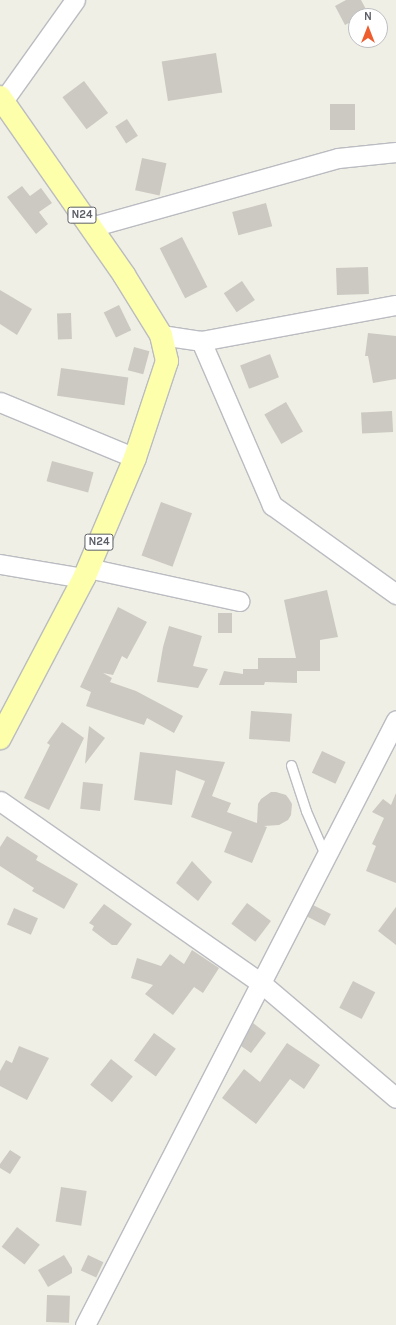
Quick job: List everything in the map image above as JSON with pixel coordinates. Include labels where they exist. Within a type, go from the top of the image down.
[{"type":"main road","name":"N24","points":[[0,738],[86,573],[136,458],[167,361],[161,335],[124,275],[2,99]]},
{"type":"street","points":[[2,99],[75,0]]},
{"type":"street","points":[[91,227],[338,158],[396,152]]},
{"type":"street","points":[[161,335],[201,341],[396,305]]},
{"type":"street","points":[[201,341],[272,504],[396,594]]},
{"type":"street","points":[[0,402],[136,458]]},
{"type":"street","points":[[0,564],[86,573],[239,601]]},
{"type":"street","points":[[85,1325],[396,720]]},
{"type":"street","points":[[0,801],[261,983],[396,1098]]},
{"type":"lane","points":[[292,766],[306,811],[326,856]]},
{"type":"building","points":[[346,0],[361,0],[365,8],[348,8],[348,23],[345,25],[335,6]]},
{"type":"building","points":[[216,53],[222,93],[168,101],[162,62]]},
{"type":"building","points":[[84,81],[108,113],[87,129],[62,97]]},
{"type":"building","points":[[330,104],[355,104],[355,130],[330,130]]},
{"type":"building","points":[[127,119],[138,136],[126,143],[115,127]]},
{"type":"building","points":[[142,158],[166,163],[160,195],[135,190]]},
{"type":"building","points":[[22,186],[30,196],[41,188],[52,203],[39,212],[48,224],[36,234],[7,197]]},
{"type":"building","points":[[266,203],[272,226],[238,235],[232,212]]},
{"type":"building","points":[[182,237],[207,287],[185,298],[160,248]]},
{"type":"building","points":[[368,267],[369,294],[337,295],[336,268]]},
{"type":"building","points":[[242,281],[255,300],[237,312],[224,293]]},
{"type":"building","points":[[0,290],[32,309],[17,335],[0,324]]},
{"type":"building","points":[[119,305],[131,330],[116,338],[104,312]]},
{"type":"building","points":[[57,313],[71,313],[72,339],[58,339]]},
{"type":"building","points":[[368,333],[396,336],[396,379],[373,383],[368,356],[365,356]]},
{"type":"building","points":[[134,347],[149,351],[143,374],[128,370]]},
{"type":"building","points":[[270,354],[279,377],[249,389],[240,365]]},
{"type":"building","points":[[61,368],[128,377],[124,405],[57,396]]},
{"type":"building","points":[[286,402],[303,431],[281,444],[264,414]]},
{"type":"building","points":[[392,411],[393,432],[362,434],[361,413]]},
{"type":"building","points":[[52,461],[94,472],[88,492],[47,481]]},
{"type":"building","points":[[161,502],[192,513],[173,567],[142,556]]},
{"type":"building","points":[[327,590],[338,637],[320,640],[320,671],[297,671],[297,683],[265,682],[264,685],[219,685],[224,671],[243,674],[243,669],[258,669],[258,658],[296,658],[284,600]]},
{"type":"building","points":[[118,607],[147,622],[127,659],[122,656],[113,675],[103,673],[112,678],[110,682],[136,691],[183,716],[174,733],[147,718],[144,725],[86,706],[91,692],[80,687]]},
{"type":"building","points":[[218,613],[232,613],[232,633],[218,633]]},
{"type":"building","points":[[169,626],[202,636],[193,666],[208,669],[198,688],[157,682],[163,647]]},
{"type":"building","points":[[251,711],[292,714],[290,742],[249,739]]},
{"type":"building","points":[[62,722],[84,738],[49,810],[24,798],[50,745],[47,743]]},
{"type":"building","points":[[89,726],[105,738],[85,764]]},
{"type":"building","points":[[322,751],[346,762],[335,784],[312,773]]},
{"type":"building","points":[[140,752],[225,762],[212,796],[231,803],[227,812],[257,823],[258,804],[261,799],[271,792],[276,792],[286,795],[289,799],[292,804],[291,815],[288,820],[279,825],[264,826],[267,827],[252,863],[224,852],[232,832],[191,817],[205,781],[176,770],[172,805],[134,800]]},
{"type":"building","points":[[83,782],[103,784],[100,811],[80,809]]},
{"type":"building","points":[[396,793],[396,883],[366,871],[376,846],[372,844],[384,818],[372,812],[383,799],[391,805]]},
{"type":"building","points":[[7,836],[38,856],[36,860],[78,884],[64,909],[32,891],[34,888],[0,866],[0,847]]},
{"type":"building","points":[[192,861],[212,882],[198,901],[176,883]]},
{"type":"building","points":[[247,903],[271,921],[255,942],[231,924]]},
{"type":"building","points":[[104,904],[132,924],[117,945],[112,945],[92,930],[94,926],[89,923]]},
{"type":"building","points":[[313,905],[331,914],[325,926],[307,917]]},
{"type":"building","points":[[396,907],[396,945],[378,931]]},
{"type":"building","points":[[14,908],[38,918],[31,935],[7,925]]},
{"type":"building","points":[[192,950],[219,968],[203,993],[194,987],[173,1015],[145,994],[153,985],[131,978],[137,958],[161,966],[170,954],[184,964]]},
{"type":"building","points":[[353,981],[375,992],[362,1019],[339,1008]]},
{"type":"building","points":[[253,1023],[266,1033],[251,1053],[241,1046]]},
{"type":"building","points":[[154,1033],[176,1049],[156,1076],[134,1061]]},
{"type":"building","points":[[287,1043],[320,1065],[304,1089],[290,1079],[256,1124],[222,1098],[244,1069],[260,1082]]},
{"type":"building","points":[[19,1046],[49,1058],[27,1100],[0,1086],[0,1071],[6,1060],[12,1063]]},
{"type":"building","points":[[111,1059],[133,1077],[112,1102],[90,1085]]},
{"type":"building","points":[[10,1150],[21,1157],[10,1174],[0,1168],[0,1164]]},
{"type":"building","points":[[61,1187],[87,1191],[81,1226],[56,1222]]},
{"type":"building","points":[[17,1227],[40,1245],[24,1265],[2,1247]]},
{"type":"building","points":[[64,1255],[72,1268],[72,1273],[48,1287],[38,1270]]},
{"type":"building","points":[[88,1255],[103,1262],[96,1278],[81,1270]]},
{"type":"building","points":[[47,1295],[70,1296],[69,1323],[46,1322]]}]
